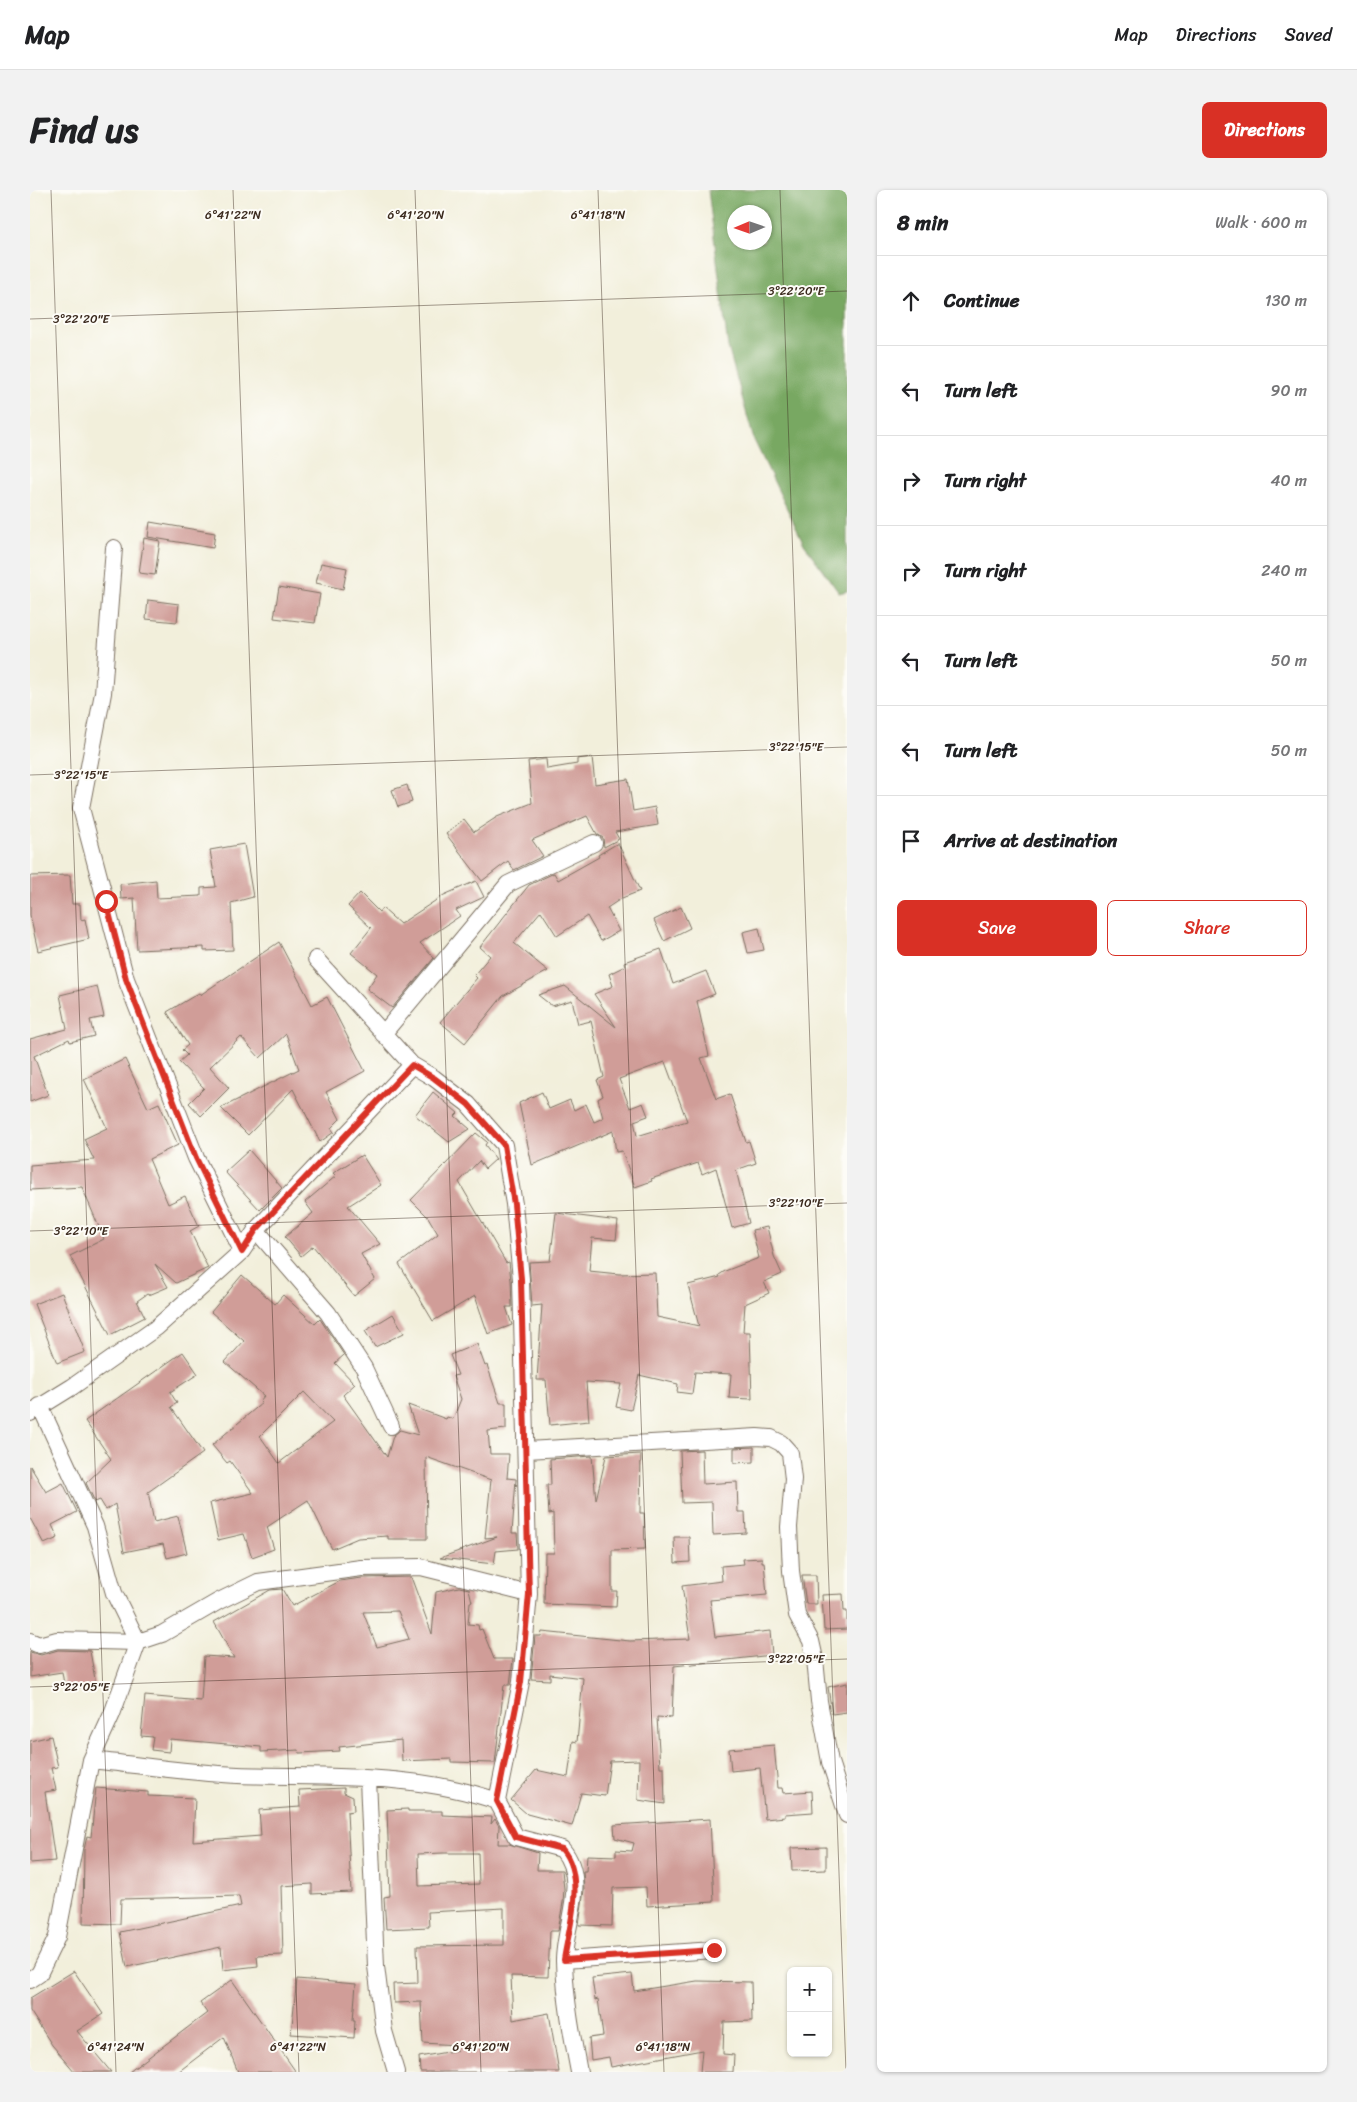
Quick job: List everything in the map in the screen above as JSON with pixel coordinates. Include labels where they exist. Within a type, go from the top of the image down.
[{"type":"street","points":[[114,548],[103,693],[81,808],[126,979],[196,1158],[242,1252]]},
{"type":"street","points":[[383,1034],[508,884],[594,843]]},
{"type":"street","points":[[316,959],[412,1065],[434,1078],[468,1104],[504,1145],[514,1204],[521,1279],[527,1450],[529,1594],[521,1682],[497,1801],[516,1837],[562,1849],[573,1868],[574,1900],[564,1960],[579,2072]]},
{"type":"street","points":[[30,1980],[39,1974],[57,1937],[91,1760],[112,1714],[138,1642],[114,1594],[95,1526],[35,1410],[156,1328],[242,1252],[256,1230],[412,1065]]},
{"type":"street","points":[[256,1230],[328,1313],[364,1368],[391,1426]]},
{"type":"street","points":[[527,1450],[757,1437],[776,1441],[790,1453],[794,1479],[788,1527],[797,1615],[811,1641],[830,1762],[847,1815]]},
{"type":"street","points":[[30,1640],[39,1645],[57,1640],[138,1642],[162,1634],[219,1601],[258,1582],[343,1571],[422,1567],[529,1594]]},
{"type":"street","points":[[91,1760],[235,1775],[422,1782],[467,1791],[497,1801]]},
{"type":"street","points":[[368,1779],[376,1966],[384,2031],[396,2072]]},
{"type":"street","points":[[564,1960],[714,1950]]},
{"type":"green space","points":[[708,190],[847,190],[847,591],[839,593],[804,544],[754,440],[728,347]]},
{"type":"building","points":[[150,522],[215,533],[213,548],[148,537]]},
{"type":"building","points":[[144,538],[160,541],[155,575],[139,573]]},
{"type":"building","points":[[321,563],[347,568],[343,589],[316,583]]},
{"type":"building","points":[[279,587],[320,594],[315,623],[274,618]]},
{"type":"building","points":[[148,600],[179,604],[177,622],[146,619]]},
{"type":"building","points":[[592,757],[595,784],[628,779],[633,811],[655,807],[658,825],[615,832],[619,839],[604,847],[603,838],[597,834],[587,816],[532,840],[543,856],[514,870],[508,861],[482,881],[446,834],[464,819],[474,832],[497,817],[532,803],[528,761],[546,759],[547,769],[577,764],[577,759]]},
{"type":"building","points":[[407,785],[412,802],[398,807],[392,790]]},
{"type":"building","points":[[618,843],[640,891],[622,898],[607,908],[619,931],[601,941],[587,916],[557,936],[541,911],[514,943],[548,971],[503,996],[465,1043],[440,1022],[477,978],[474,975],[490,956],[480,947],[529,885],[554,873],[558,880],[599,857],[598,855]]},
{"type":"building","points":[[244,844],[253,897],[231,903],[233,950],[204,951],[204,947],[137,950],[134,898],[121,899],[120,884],[156,880],[157,898],[201,896],[201,888],[216,887],[210,850]]},
{"type":"building","points":[[70,875],[72,904],[80,904],[81,920],[85,919],[89,939],[38,951],[30,915],[30,876]]},
{"type":"building","points":[[476,881],[484,897],[456,910],[460,916],[420,943],[434,958],[392,1008],[367,989],[377,974],[351,953],[371,928],[348,906],[360,893],[379,912],[382,908],[400,924],[444,895]]},
{"type":"building","points":[[681,907],[690,928],[664,941],[654,920]]},
{"type":"building","points":[[759,928],[764,950],[748,953],[743,932]]},
{"type":"building","points":[[279,942],[312,1005],[327,997],[365,1071],[326,1092],[340,1119],[331,1128],[334,1132],[320,1142],[293,1089],[248,1135],[221,1108],[299,1069],[286,1034],[260,1058],[241,1037],[210,1067],[229,1088],[201,1116],[189,1103],[204,1088],[179,1062],[187,1055],[182,1050],[188,1045],[167,1012],[199,993],[200,995]]},
{"type":"building","points":[[661,949],[673,984],[706,971],[715,994],[697,1001],[709,1056],[701,1058],[716,1099],[730,1094],[746,1142],[749,1141],[756,1163],[736,1170],[749,1223],[732,1228],[716,1168],[702,1174],[698,1163],[651,1179],[652,1181],[635,1187],[622,1151],[616,1152],[613,1131],[532,1165],[519,1103],[542,1092],[549,1109],[570,1100],[574,1110],[586,1104],[594,1122],[603,1118],[598,1099],[603,1096],[597,1080],[604,1077],[591,1021],[578,1024],[572,1000],[552,1006],[538,995],[565,986],[616,1027],[594,994],[613,986],[609,974],[625,966],[624,962]],"holes":[[[665,1062],[687,1121],[637,1136],[634,1121],[648,1116],[643,1103],[630,1108],[619,1079]]]},
{"type":"building","points":[[97,986],[104,1017],[90,1020],[94,1036],[70,1042],[69,1039],[34,1056],[48,1095],[30,1102],[30,1039],[67,1029],[60,995]]},
{"type":"building","points":[[125,1059],[148,1108],[159,1103],[178,1145],[149,1159],[168,1204],[185,1196],[199,1226],[190,1231],[208,1268],[176,1283],[155,1264],[168,1287],[149,1295],[147,1294],[137,1301],[145,1317],[110,1335],[70,1256],[104,1239],[82,1187],[30,1190],[30,1165],[94,1160],[84,1139],[107,1128],[84,1079]]},
{"type":"building","points":[[433,1092],[458,1113],[455,1116],[470,1129],[449,1142],[415,1115]]},
{"type":"building","points":[[476,1133],[487,1142],[485,1145],[496,1159],[485,1169],[479,1161],[459,1182],[506,1263],[509,1262],[511,1280],[512,1307],[506,1307],[512,1325],[488,1334],[475,1296],[433,1321],[399,1264],[438,1234],[428,1217],[411,1200]]},
{"type":"building","points":[[249,1150],[282,1188],[260,1210],[225,1172]]},
{"type":"building","points":[[362,1155],[381,1185],[348,1206],[380,1244],[361,1254],[375,1279],[354,1296],[313,1246],[301,1256],[285,1237],[313,1213],[305,1202],[336,1176],[333,1173]]},
{"type":"building","points":[[556,1213],[618,1221],[616,1240],[592,1238],[589,1271],[619,1274],[655,1273],[657,1317],[699,1326],[688,1285],[720,1277],[719,1275],[725,1271],[759,1258],[752,1230],[767,1227],[774,1256],[782,1274],[764,1282],[769,1293],[745,1304],[743,1332],[750,1332],[752,1399],[729,1398],[731,1374],[695,1372],[692,1394],[677,1392],[678,1384],[639,1375],[631,1410],[616,1407],[621,1384],[586,1382],[589,1421],[550,1425],[546,1380],[537,1380],[542,1305],[532,1306],[529,1262],[550,1261]]},
{"type":"building","points":[[242,1275],[275,1304],[283,1295],[315,1324],[320,1319],[344,1355],[335,1363],[355,1384],[343,1395],[387,1457],[393,1436],[400,1430],[418,1435],[408,1405],[446,1419],[447,1417],[453,1419],[461,1399],[453,1376],[458,1375],[450,1355],[477,1344],[485,1366],[487,1365],[500,1403],[506,1403],[506,1429],[488,1431],[490,1454],[509,1454],[507,1478],[516,1479],[512,1533],[517,1533],[518,1549],[496,1551],[494,1564],[440,1558],[497,1537],[485,1538],[491,1480],[426,1457],[427,1539],[388,1539],[388,1536],[358,1538],[332,1549],[308,1500],[267,1527],[274,1549],[252,1557],[244,1534],[218,1540],[210,1503],[253,1493],[230,1461],[227,1463],[212,1445],[262,1403],[260,1401],[264,1396],[225,1362],[244,1341],[211,1312]],"holes":[[[304,1392],[333,1422],[279,1463],[260,1436]]]},
{"type":"building","points":[[62,1293],[85,1352],[57,1363],[34,1304]]},
{"type":"building","points":[[393,1314],[404,1333],[375,1347],[365,1331]]},
{"type":"building","points":[[183,1352],[198,1374],[170,1392],[177,1403],[171,1407],[203,1453],[148,1492],[154,1522],[178,1516],[187,1553],[167,1558],[163,1544],[124,1552],[115,1504],[106,1510],[100,1500],[95,1502],[86,1483],[111,1459],[85,1421]]},
{"type":"building","points":[[754,1447],[754,1462],[734,1463],[734,1448]]},
{"type":"building","points":[[702,1450],[703,1484],[737,1482],[738,1512],[745,1512],[746,1533],[713,1535],[712,1502],[682,1503],[680,1451]]},
{"type":"building","points":[[641,1454],[640,1513],[644,1513],[645,1549],[612,1550],[612,1591],[617,1591],[616,1607],[544,1604],[545,1553],[554,1553],[553,1513],[549,1514],[547,1485],[551,1485],[550,1459],[592,1456],[596,1500],[606,1456]]},
{"type":"building","points":[[30,1466],[46,1492],[63,1483],[77,1512],[52,1525],[58,1538],[44,1544],[30,1518]]},
{"type":"building","points":[[674,1537],[689,1537],[690,1562],[675,1563]]},
{"type":"building","points":[[762,1558],[767,1595],[710,1600],[715,1637],[770,1631],[772,1655],[674,1666],[672,1718],[657,1717],[660,1767],[664,1767],[665,1804],[638,1800],[639,1760],[610,1761],[605,1796],[581,1793],[572,1826],[527,1814],[511,1800],[536,1770],[568,1777],[573,1741],[577,1742],[583,1678],[550,1674],[550,1680],[531,1679],[535,1636],[541,1636],[542,1632],[630,1641],[690,1639],[682,1586],[722,1581],[721,1566],[744,1564],[743,1559]]},
{"type":"building","points":[[802,1575],[816,1575],[817,1604],[806,1604]]},
{"type":"building","points":[[411,1577],[432,1634],[436,1592],[459,1587],[469,1589],[472,1602],[470,1602],[468,1624],[478,1625],[479,1630],[482,1629],[494,1659],[513,1659],[510,1685],[504,1685],[495,1763],[451,1762],[451,1759],[402,1761],[401,1740],[339,1747],[340,1751],[300,1753],[299,1750],[261,1752],[261,1747],[170,1739],[169,1752],[151,1750],[153,1737],[141,1736],[145,1696],[201,1701],[204,1656],[234,1658],[214,1622],[270,1590],[282,1589],[292,1606],[340,1581],[362,1578]],"holes":[[[398,1611],[409,1639],[377,1647],[363,1612]]]},
{"type":"building","points":[[843,1594],[844,1611],[847,1611],[847,1629],[824,1630],[822,1595]]},
{"type":"building","points":[[58,1650],[90,1651],[96,1685],[65,1690],[62,1672],[30,1677],[30,1652],[41,1655]]},
{"type":"building","points":[[847,1683],[847,1712],[832,1714],[828,1687]]},
{"type":"building","points":[[51,1736],[58,1767],[51,1768],[56,1790],[45,1792],[55,1861],[30,1863],[30,1741]]},
{"type":"building","points":[[774,1745],[778,1788],[782,1788],[783,1793],[812,1791],[813,1812],[785,1814],[785,1817],[765,1819],[760,1768],[731,1771],[729,1749]]},
{"type":"building","points":[[96,1788],[148,1792],[148,1796],[195,1798],[193,1841],[261,1836],[259,1810],[300,1807],[299,1790],[344,1788],[344,1793],[353,1797],[354,1811],[347,1812],[351,1892],[312,1894],[312,1884],[281,1886],[283,1955],[257,1956],[258,1966],[223,1970],[221,1947],[127,1967],[120,1932],[241,1906],[239,1896],[121,1899],[120,1924],[83,1923],[84,1850],[87,1836],[91,1837]]},
{"type":"building","points":[[387,1810],[442,1811],[442,1815],[492,1817],[491,1824],[495,1819],[499,1826],[498,1844],[509,1844],[538,1853],[537,1870],[562,1870],[563,1902],[558,1931],[550,1931],[548,1977],[511,1976],[513,2020],[549,2013],[559,2072],[420,2072],[419,2057],[458,2050],[457,2045],[423,2043],[421,2002],[394,2003],[393,1984],[418,1983],[417,1946],[504,1945],[504,1908],[428,1912],[429,1927],[386,1929],[384,1897],[390,1896]],"holes":[[[478,1853],[479,1884],[419,1886],[418,1854]]]},
{"type":"building","points":[[710,1819],[714,1902],[647,1906],[646,1887],[613,1888],[612,1926],[579,1925],[584,1890],[583,1871],[586,1871],[587,1855],[616,1856],[616,1850],[632,1851],[634,1843],[615,1838],[614,1825]]},
{"type":"building","points":[[826,1847],[826,1870],[792,1871],[791,1848]]},
{"type":"building","points":[[74,1971],[103,2014],[77,2031],[111,2072],[75,2072],[52,2045],[30,2011],[30,1998]]},
{"type":"building","points":[[632,1974],[634,1991],[697,1981],[751,1982],[752,2021],[724,2022],[723,2054],[734,2055],[733,2072],[700,2072],[702,2050],[611,2067],[609,2057],[591,2060],[589,2038],[603,2036],[598,1999],[595,2000],[592,1978]]},
{"type":"building","points":[[297,1979],[356,1984],[353,2020],[355,2020],[354,2038],[291,2034]]},
{"type":"building","points":[[232,1980],[296,2072],[238,2072],[224,2037],[178,2072],[129,2072],[207,2013],[200,2003]]},
{"type":"route","points":[[106,901],[126,979],[196,1158],[242,1252],[256,1230],[412,1065],[434,1078],[468,1104],[504,1145],[514,1204],[521,1279],[527,1450],[529,1594],[521,1682],[497,1801],[516,1837],[562,1849],[568,1856],[573,1868],[574,1900],[564,1960],[714,1950]]}]
